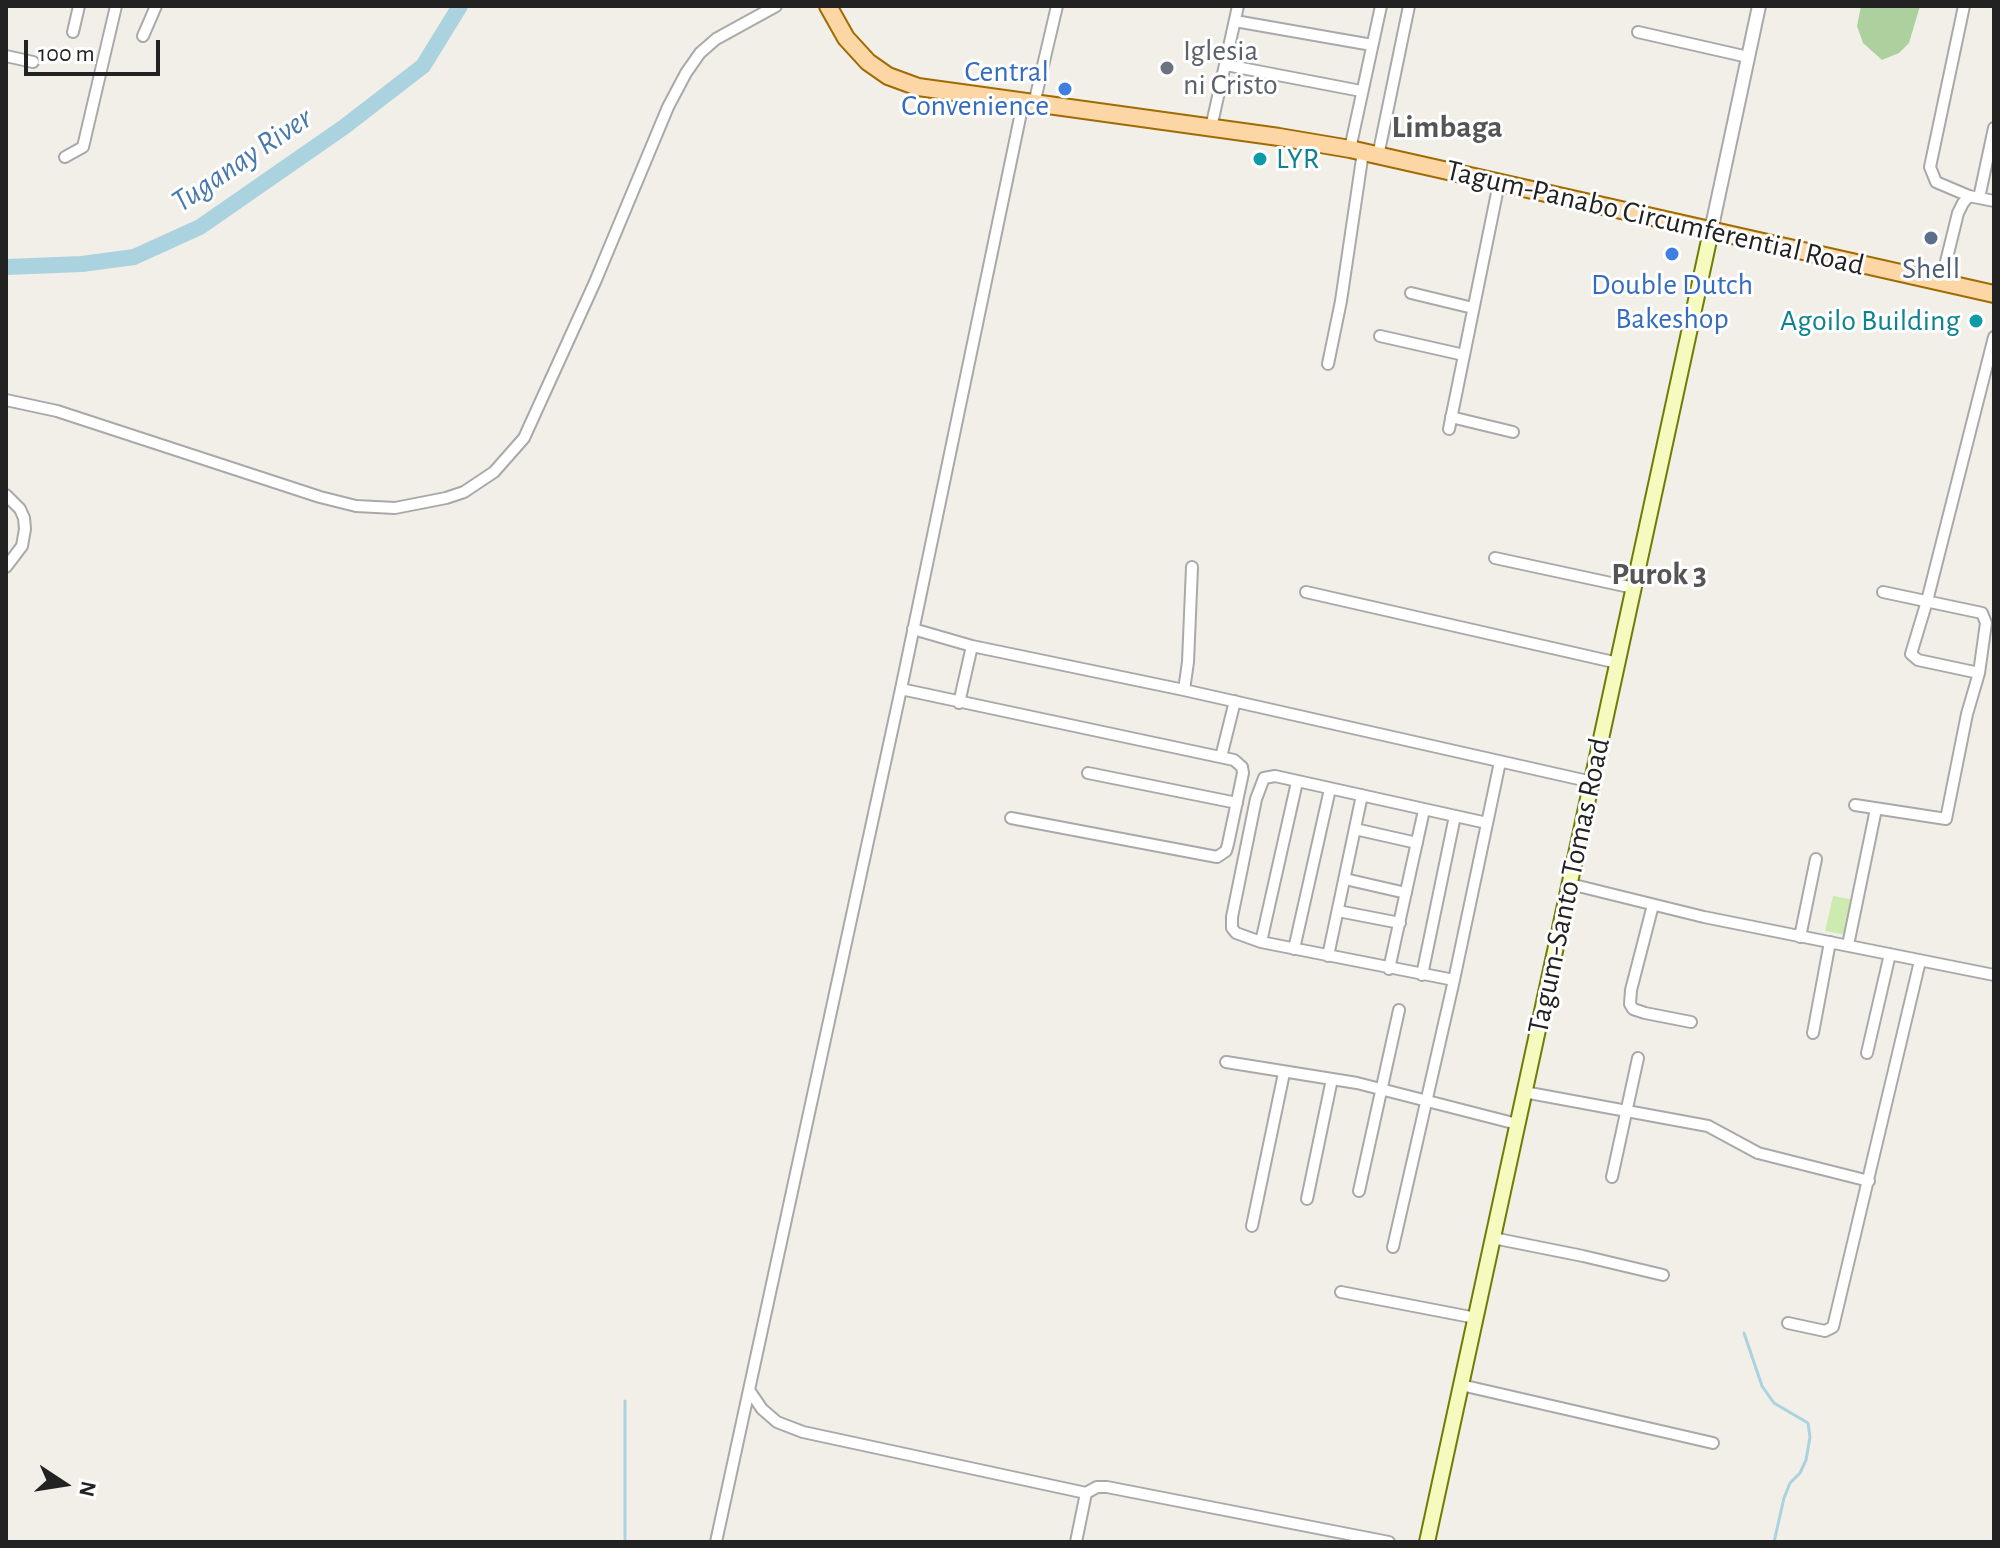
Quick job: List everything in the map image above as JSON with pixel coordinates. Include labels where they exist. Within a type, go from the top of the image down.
[{"type":"main road","name":"Tagum-Panabo Circumferential Road","points":[[828,6],[846,38],[868,62],[888,76],[918,87],[1363,152],[1994,294]]},
{"type":"main road","name":"Tagum-Santo Tomas Road","points":[[1427,1542],[1711,231]]},
{"type":"street","points":[[73,32],[79,6]]},
{"type":"street","points":[[65,157],[83,147],[116,6]]},
{"type":"street","points":[[143,36],[156,6]]},
{"type":"street","points":[[6,400],[57,411],[356,506],[395,508],[464,492],[494,472],[524,438],[595,282],[668,107],[686,73],[700,53],[716,39],[776,6]]},
{"type":"street","points":[[716,1542],[1029,103],[1057,6]]},
{"type":"street","points":[[1211,128],[1238,6]]},
{"type":"street","points":[[1363,152],[1361,91],[1381,6]]},
{"type":"street","points":[[1328,364],[1341,301],[1363,152],[1409,6]]},
{"type":"street","points":[[1711,231],[1759,6]]},
{"type":"street","points":[[1964,6],[1930,167],[1936,182],[1974,197],[1994,201]]},
{"type":"street","points":[[1235,21],[1372,45]]},
{"type":"street","points":[[1638,32],[1748,57]]},
{"type":"street","points":[[6,56],[33,62]]},
{"type":"street","points":[[1226,65],[1361,91]]},
{"type":"street","points":[[1941,282],[1958,213],[1974,197],[1994,128]]},
{"type":"street","points":[[1449,429],[1499,183]]},
{"type":"street","points":[[1411,293],[1473,308]]},
{"type":"street","points":[[1380,336],[1464,355]]},
{"type":"street","points":[[1994,337],[1912,657],[1980,668],[1994,665]]},
{"type":"street","points":[[1451,417],[1513,432]]},
{"type":"street","points":[[6,495],[20,509],[25,529],[22,546],[6,567]]},
{"type":"street","points":[[1495,558],[1634,588]]},
{"type":"street","points":[[1184,690],[1192,567]]},
{"type":"street","points":[[1306,592],[1618,663]]},
{"type":"street","points":[[1855,805],[1946,819],[1967,714],[1980,668],[1986,623],[1984,615],[1883,592]]},
{"type":"street","points":[[913,629],[972,646],[1235,701],[1592,782]]},
{"type":"street","points":[[959,703],[972,646]]},
{"type":"street","points":[[901,689],[1221,757],[1234,760],[1242,767],[1226,851],[1217,857],[1011,818]]},
{"type":"street","points":[[1221,757],[1235,701]]},
{"type":"street","points":[[1393,1247],[1500,762]]},
{"type":"street","points":[[1088,773],[1237,803]]},
{"type":"street","points":[[1454,980],[1261,942],[1236,933],[1231,924],[1256,799],[1264,778],[1275,776],[1487,823]]},
{"type":"street","points":[[1261,942],[1297,782]]},
{"type":"street","points":[[1294,949],[1330,789]]},
{"type":"street","points":[[1328,956],[1362,795]]},
{"type":"street","points":[[1848,945],[1876,809]]},
{"type":"street","points":[[1389,969],[1424,810]]},
{"type":"street","points":[[1422,975],[1455,816]]},
{"type":"street","points":[[1355,829],[1417,843]]},
{"type":"street","points":[[1800,937],[1816,859]]},
{"type":"street","points":[[1345,879],[1406,893]]},
{"type":"street","points":[[1570,884],[1800,937],[1994,975]]},
{"type":"street","points":[[1653,905],[1630,1004],[1633,1009],[1645,1013],[1691,1022]]},
{"type":"street","points":[[1338,911],[1400,923]]},
{"type":"street","points":[[1813,1033],[1830,942]]},
{"type":"street","points":[[1867,1053],[1890,954]]},
{"type":"street","points":[[1788,1323],[1825,1331],[1833,1327],[1920,961]]},
{"type":"street","points":[[1359,1191],[1399,1010]]},
{"type":"street","points":[[1612,1177],[1638,1058]]},
{"type":"street","points":[[1226,1062],[1381,1089],[1517,1124]]},
{"type":"street","points":[[1252,1226],[1284,1073]]},
{"type":"street","points":[[1307,1199],[1332,1079]]},
{"type":"street","points":[[1524,1092],[1708,1126],[1758,1153],[1869,1181]]},
{"type":"street","points":[[1493,1238],[1663,1275]]},
{"type":"street","points":[[1341,1292],[1476,1318]]},
{"type":"street","points":[[1461,1385],[1713,1443]]},
{"type":"street","points":[[749,1390],[762,1409],[777,1422],[803,1432],[1086,1493],[1097,1487],[1107,1487],[1389,1542]]},
{"type":"street","points":[[1076,1542],[1086,1493]]},
{"type":"green space","points":[[1861,6],[1920,6],[1909,43],[1899,53],[1882,60],[1863,43],[1857,26]]},
{"type":"green space","points":[[1833,896],[1854,900],[1847,935],[1825,931]]},
{"type":"waterway","name":"Tuganay River","points":[[6,267],[82,264],[134,257],[200,227],[344,127],[423,66],[460,6]]},
{"type":"waterway","points":[[1744,1333],[1762,1386],[1774,1403],[1808,1423],[1810,1437],[1806,1460],[1784,1498],[1774,1542]]},
{"type":"waterway","points":[[625,1401],[625,1542]]},
{"type":"place","name":"Iglesia ni Cristo","points":[[1167,68]]},
{"type":"place","name":"Central Convenience","points":[[1065,89]]},
{"type":"place","name":"LYR","points":[[1260,159]]},
{"type":"place","name":"Shell","points":[[1931,238]]},
{"type":"place","name":"Double Dutch Bakeshop","points":[[1672,254]]},
{"type":"place","name":"Agoilo Building","points":[[1976,321]]},
{"type":"district","name":"Limbaga","points":[[1447,127]]},
{"type":"district","name":"Purok 3","points":[[1659,574]]}]
